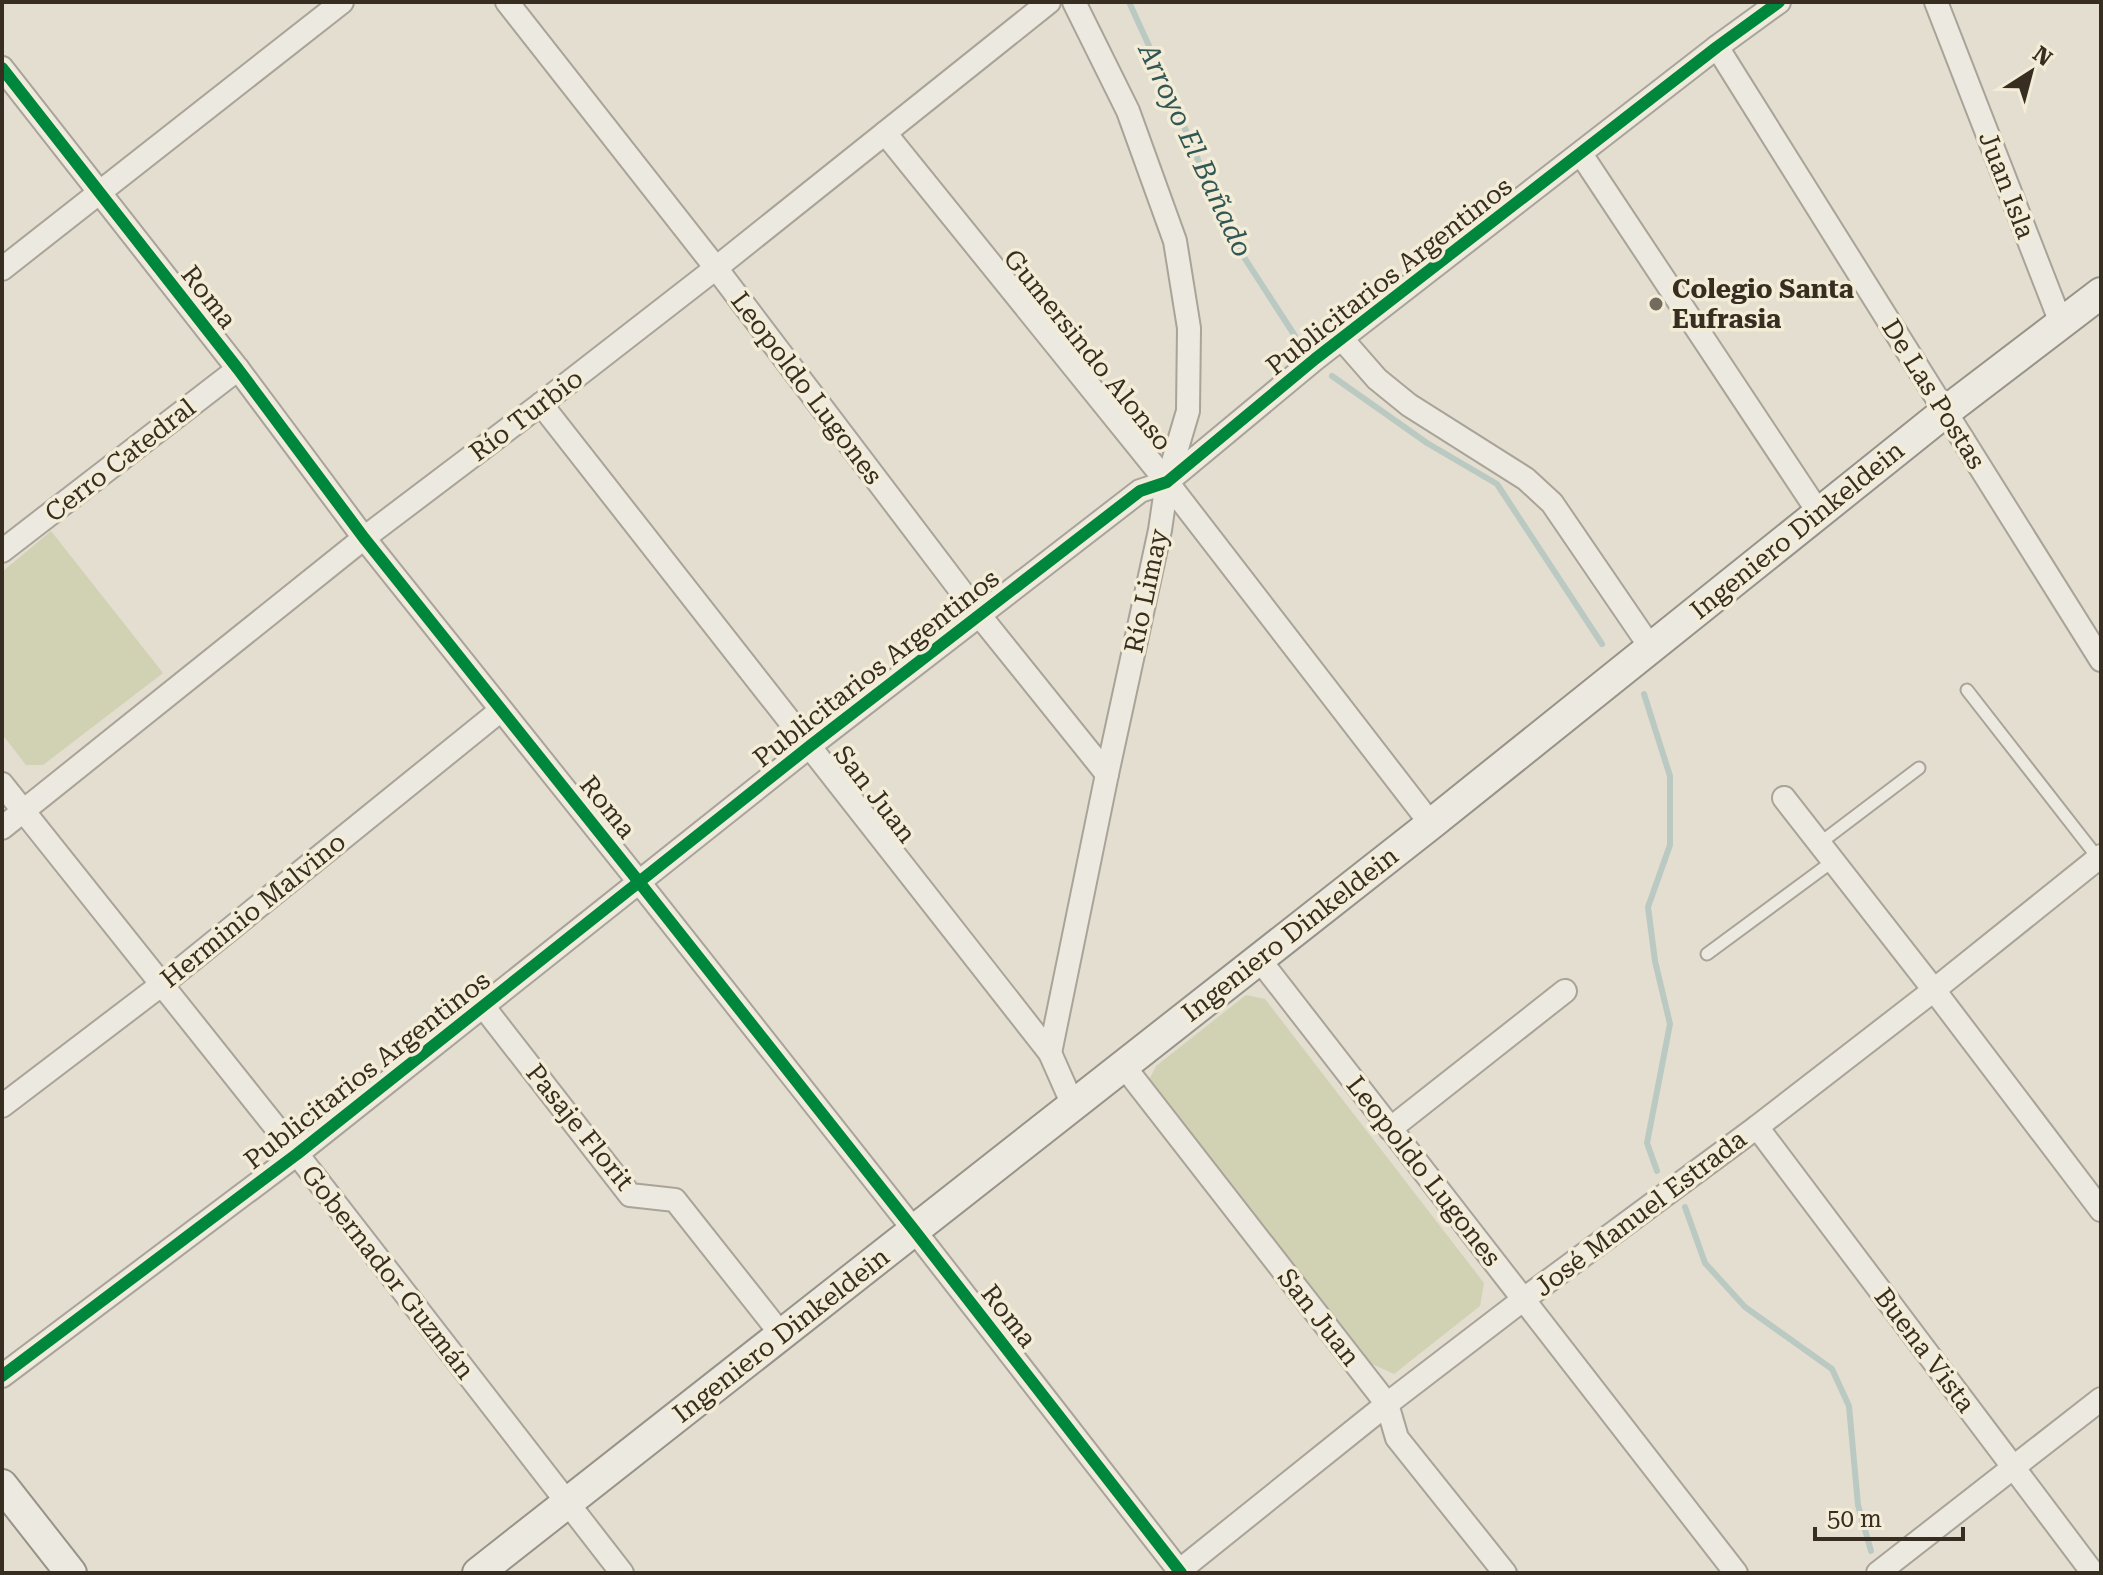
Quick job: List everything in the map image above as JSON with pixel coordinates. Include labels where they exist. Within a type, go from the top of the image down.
[{"type":"main road","name":"Ingeniero Dinkeldein","points":[[478,1573],[1431,824],[1945,412],[2101,293]]},
{"type":"main road","points":[[2,1485],[71,1573]]},
{"type":"street","points":[[2,269],[342,2]]},
{"type":"street","name":"Leopoldo Lugones","points":[[507,2],[716,268],[980,616],[1107,774]]},
{"type":"street","name":"Río Turbio","points":[[2,828],[364,538],[716,268],[1049,2]]},
{"type":"street","name":"Río Limay","points":[[1050,1053],[1160,530],[1167,482],[1188,411],[1189,328],[1175,241],[1128,111],[1074,2]]},
{"type":"street","name":"Publicitarios Argentinos","points":[[2,1376],[297,1154],[810,746],[1140,491],[1167,482],[1342,339],[1779,2]]},
{"type":"street","name":"Juan Isla","points":[[1936,2],[2061,323]]},
{"type":"street","name":"De Las Postas","points":[[1717,47],[2101,660]]},
{"type":"street","name":"Roma","points":[[2,68],[238,369],[364,538],[914,1230],[1180,1572]]},
{"type":"street","name":"Gumersindo Alonso","points":[[885,133],[1167,482],[1431,824]]},
{"type":"street","points":[[1581,154],[1819,513]]},
{"type":"street","points":[[1342,339],[1377,379],[1409,405],[1526,479],[1552,503],[1651,648]]},
{"type":"street","name":"Cerro Catedral","points":[[2,551],[238,369]]},
{"type":"street","name":"San Juan","points":[[541,404],[1050,1053],[1073,1105]]},
{"type":"street","name":"Herminio Malvino","points":[[2,1106],[161,985],[501,710]]},
{"type":"street","name":"Gobernador Guzmán","points":[[2,784],[297,1154],[622,1573]]},
{"type":"street","points":[[1784,798],[2101,1210]]},
{"type":"street","name":"José Manuel Estrada","points":[[1180,1572],[1387,1404],[1757,1127],[2100,857]]},
{"type":"street","name":"Leopoldo Lugones","points":[[1259,959],[1736,1573]]},
{"type":"street","points":[[1390,1129],[1565,991]]},
{"type":"street","name":"Pasaje Florit","points":[[483,1006],[630,1195],[675,1200],[781,1334]]},
{"type":"street","name":"San Juan","points":[[1123,1065],[1387,1404],[1397,1438],[1505,1573]]},
{"type":"street","name":"Buena Vista","points":[[1757,1127],[2093,1573]]},
{"type":"street","points":[[1883,1572],[2101,1399]]},
{"type":"lane","points":[[1967,690],[2100,857]]},
{"type":"lane","points":[[1707,954],[1919,768]]},
{"type":"green space","points":[[51,531],[163,673],[43,765],[26,765],[2,734],[2,572]]},
{"type":"green space","points":[[1246,995],[1265,999],[1484,1283],[1480,1306],[1394,1374],[1372,1364],[1149,1080],[1156,1066]]},
{"type":"waterway","name":"Arroyo El Bañado","points":[[1129,2],[1229,234],[1295,336]]},
{"type":"waterway","name":"Arroyo El Bañado","points":[[1332,376],[1427,443],[1497,484],[1602,644]]},
{"type":"waterway","name":"Arroyo El Bañado","points":[[1644,694],[1670,776],[1670,845],[1648,907],[1655,961],[1670,1024],[1647,1143],[1657,1171]]},
{"type":"waterway","name":"Arroyo El Bañado","points":[[1685,1207],[1705,1263],[1745,1307],[1832,1369],[1849,1406],[1858,1505],[1871,1551]]},
{"type":"cycle path","points":[[2,1376],[297,1154],[810,746],[1140,491],[1167,482],[1315,359],[1779,2]]},
{"type":"cycle path","points":[[2,68],[238,369],[364,538],[914,1230],[1181,1573]]},
{"type":"place","name":"Colegio Santa Eufrasia","points":[[1656,304]]}]
